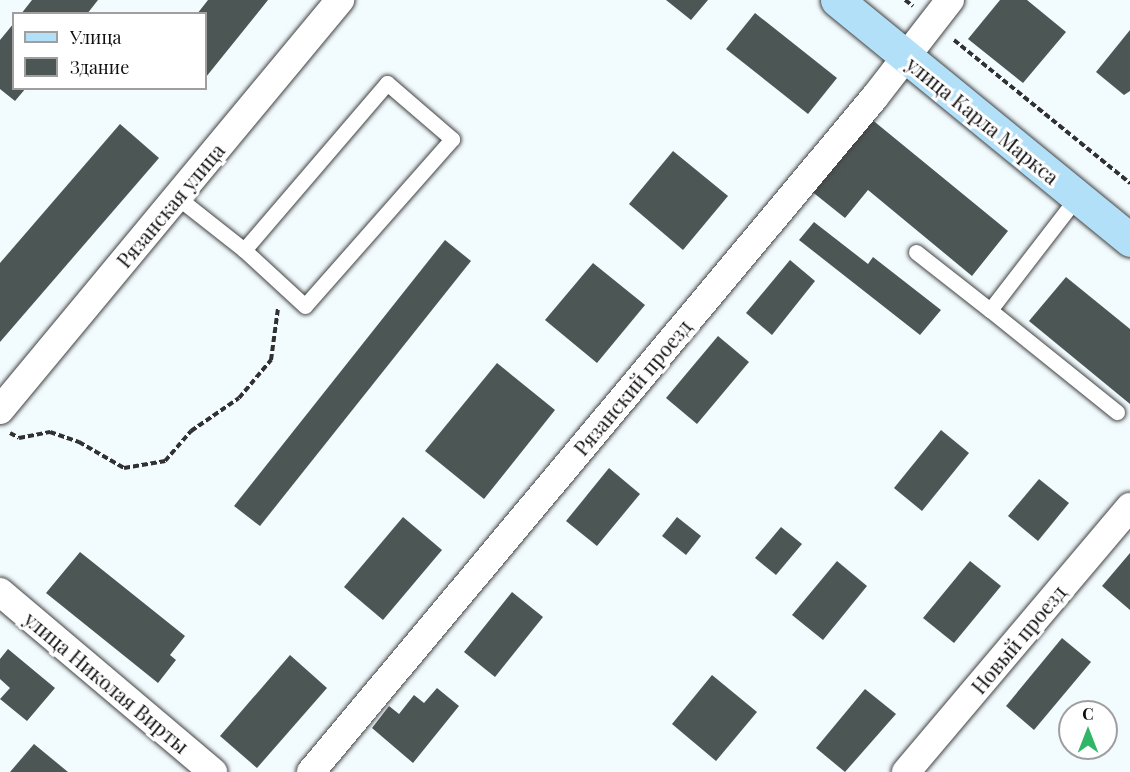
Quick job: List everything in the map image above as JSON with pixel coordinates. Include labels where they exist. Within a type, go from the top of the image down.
[{"type":"main road","name":"улица Карла Маркса","points":[[837,0],[1130,240]]},
{"type":"street","name":"Рязанская улица","points":[[0,410],[340,0]]},
{"type":"street","name":"Рязанский проезд","points":[[311,772],[906,57],[950,0]]},
{"type":"street","name":"Новый проезд","points":[[906,772],[1130,507]]},
{"type":"street","name":"улица Николая Вирты","points":[[0,592],[213,772]]},
{"type":"lane","points":[[177,197],[244,250],[305,306],[452,139],[387,83],[244,250]]},
{"type":"lane","points":[[990,310],[1077,197]]},
{"type":"lane","points":[[916,252],[1117,412]]},
{"type":"path","points":[[905,0],[1130,183]]},
{"type":"path","points":[[0,427],[19,438],[50,432],[79,442],[124,468],[165,460],[191,431],[239,398],[271,360],[280,283]]},
{"type":"building","points":[[32,0],[98,0],[89,12],[23,12]]},
{"type":"building","points":[[208,0],[268,0],[207,76],[207,12],[199,12]]},
{"type":"building","points":[[666,0],[708,0],[691,20]]},
{"type":"building","points":[[1000,0],[1027,0],[1066,32],[1023,83],[968,39]]},
{"type":"building","points":[[755,13],[837,78],[808,114],[726,49]]},
{"type":"building","points":[[12,25],[12,90],[24,90],[15,101],[0,89],[0,40]]},
{"type":"building","points":[[1130,30],[1130,91],[1124,95],[1096,72]]},
{"type":"building","points":[[870,118],[1008,231],[972,276],[868,190],[845,218],[810,190]]},
{"type":"building","points":[[120,124],[159,158],[0,342],[0,263]]},
{"type":"building","points":[[673,151],[728,196],[683,250],[629,204]]},
{"type":"building","points":[[814,222],[868,264],[873,257],[941,310],[920,335],[799,240]]},
{"type":"building","points":[[445,240],[471,261],[260,526],[234,506]]},
{"type":"building","points":[[790,260],[815,281],[772,335],[746,313]]},
{"type":"building","points":[[593,263],[645,305],[597,363],[545,320]]},
{"type":"building","points":[[1066,277],[1130,329],[1130,404],[1029,321]]},
{"type":"building","points":[[718,336],[749,362],[697,424],[666,398]]},
{"type":"building","points":[[497,363],[555,410],[484,499],[425,451]]},
{"type":"building","points":[[941,430],[969,453],[922,511],[894,488]]},
{"type":"building","points":[[609,468],[640,494],[597,546],[566,521]]},
{"type":"building","points":[[1039,479],[1069,503],[1038,541],[1008,516]]},
{"type":"building","points":[[403,517],[442,550],[383,620],[344,587]]},
{"type":"building","points":[[677,517],[701,536],[686,555],[662,536]]},
{"type":"building","points":[[781,527],[802,544],[776,575],[755,558]]},
{"type":"building","points":[[80,552],[185,636],[170,655],[176,660],[158,683],[46,593]]},
{"type":"building","points":[[1130,553],[1130,610],[1102,586]]},
{"type":"building","points":[[837,561],[867,586],[823,640],[792,615]]},
{"type":"building","points":[[970,561],[1001,586],[954,643],[923,618]]},
{"type":"building","points":[[512,592],[543,617],[495,677],[464,652]]},
{"type":"building","points":[[1062,638],[1091,662],[1034,730],[1006,706]]},
{"type":"building","points":[[8,649],[55,688],[27,721],[0,699],[10,688],[0,679],[0,659]]},
{"type":"building","points":[[290,655],[327,688],[257,768],[220,736]]},
{"type":"building","points":[[712,675],[757,712],[716,761],[672,724]]},
{"type":"building","points":[[437,688],[459,706],[413,763],[372,728],[389,706],[399,714],[414,695],[424,703]]},
{"type":"building","points":[[865,689],[896,714],[845,772],[816,748]]},
{"type":"building","points":[[34,744],[68,772],[10,772]]}]
